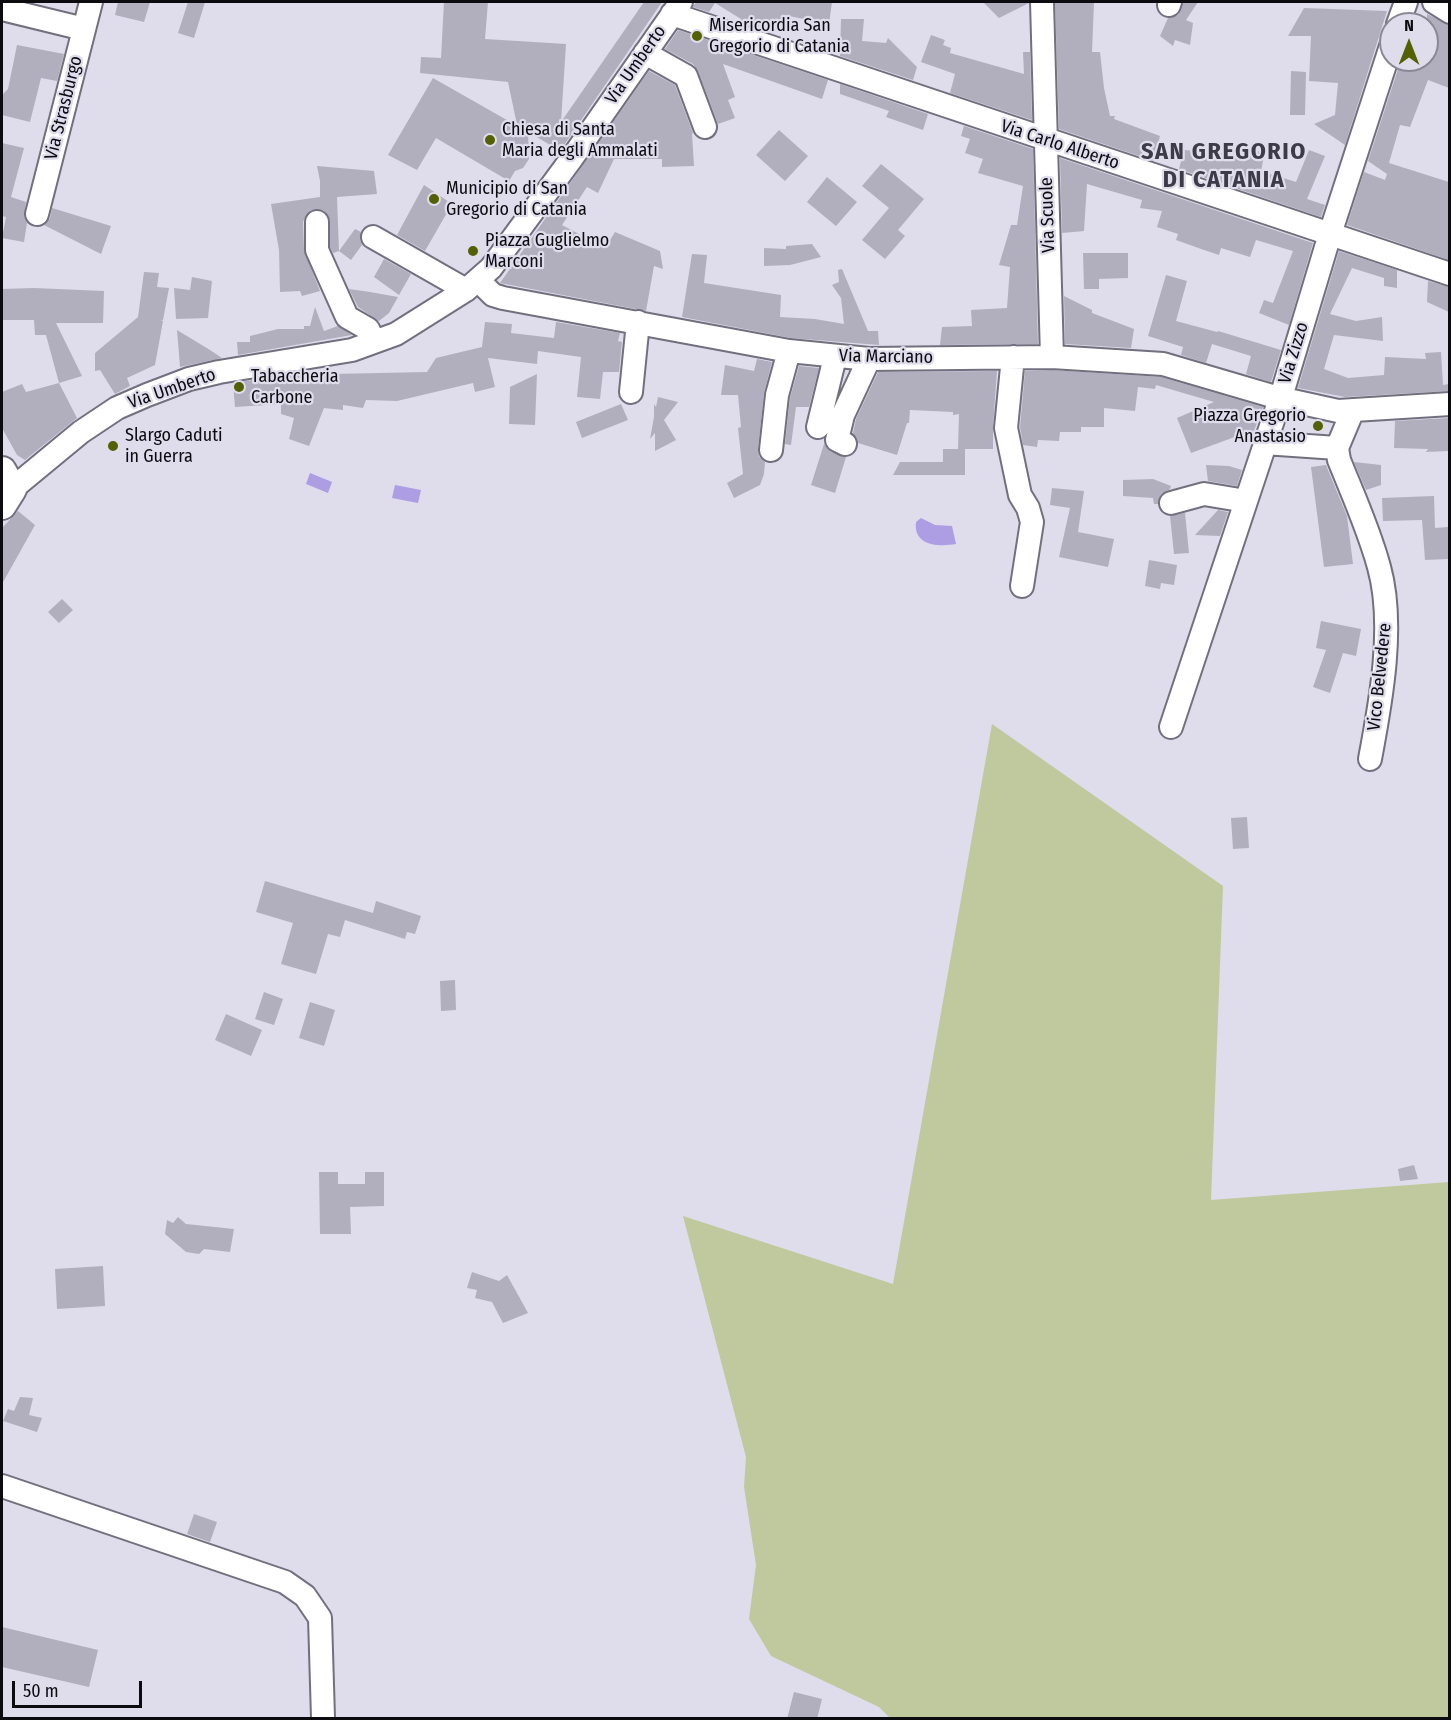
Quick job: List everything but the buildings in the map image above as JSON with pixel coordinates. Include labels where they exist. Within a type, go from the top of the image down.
[{"type":"street","name":"Via Strasburgo","points":[[37,214],[91,2]]},
{"type":"street","name":"Via Scuole","points":[[1042,2],[1052,357]]},
{"type":"street","points":[[1434,2],[1449,12]]},
{"type":"street","name":"Via Carlo Alberto","points":[[676,8],[1046,140],[1449,274]]},
{"type":"street","name":"Via Umberto","points":[[5,488],[117,408],[147,395],[189,379],[234,369],[352,350],[396,334],[479,288],[491,267],[572,158],[676,8]]},
{"type":"street","points":[[2,9],[84,29]]},
{"type":"street","points":[[645,53],[686,76],[705,127]]},
{"type":"street","name":"Via Zizzo","points":[[1171,728],[1383,72]]},
{"type":"street","points":[[317,222],[317,250],[347,316],[368,329],[374,341]]},
{"type":"street","name":"Via Marciano","points":[[374,237],[418,262],[503,298],[789,351],[869,359],[1052,357],[1163,364],[1279,398],[1338,411],[1449,404]]},
{"type":"street","points":[[632,392],[638,322]]},
{"type":"street","points":[[771,450],[777,395],[789,351]]},
{"type":"street","points":[[818,427],[835,357]]},
{"type":"street","points":[[1013,357],[1006,428],[1020,495],[1028,508],[1032,522],[1022,586]]},
{"type":"street","points":[[845,444],[837,440],[843,416],[869,359]]},
{"type":"street","points":[[1264,442],[1338,454],[1360,409]]},
{"type":"street","name":"Vico Belvedere","points":[[1338,454],[1380,568],[1386,603],[1387,630],[1370,759]]},
{"type":"street","points":[[1171,502],[1204,494],[1246,501]]},
{"type":"street","points":[[2,1486],[285,1582],[305,1596],[320,1618],[323,1719]]},
{"type":"green space","points":[[992,724],[1223,886],[1211,1200],[1449,1182],[1449,1718],[890,1718],[879,1707],[771,1656],[749,1619],[756,1565],[744,1487],[746,1457],[683,1216],[893,1284]]},
{"type":"shaded area","points":[[310,473],[332,482],[328,493],[306,484]]},
{"type":"shaded area","points":[[395,485],[421,490],[418,503],[392,498]]},
{"type":"shaded area","points":[[921,518],[935,525],[952,526],[956,544],[935,545],[923,540],[916,530],[916,522]]},
{"type":"place","name":"Misericordia San Gregorio di Catania","points":[[697,36]]},
{"type":"place","name":"Chiesa di Santa Maria degli Ammalati","points":[[490,140]]},
{"type":"place","name":"Municipio di San Gregorio di Catania","points":[[434,199]]},
{"type":"place","name":"Piazza Guglielmo Marconi","points":[[473,251]]},
{"type":"place","name":"Tabaccheria Carbone","points":[[239,387]]},
{"type":"place","name":"Piazza Gregorio Anastasio","points":[[1318,426]]},
{"type":"place","name":"Slargo Caduti in Guerra","points":[[113,446]]},
{"type":"district","name":"SAN GREGORIO DI CATANIA","points":[[1224,166]]}]
